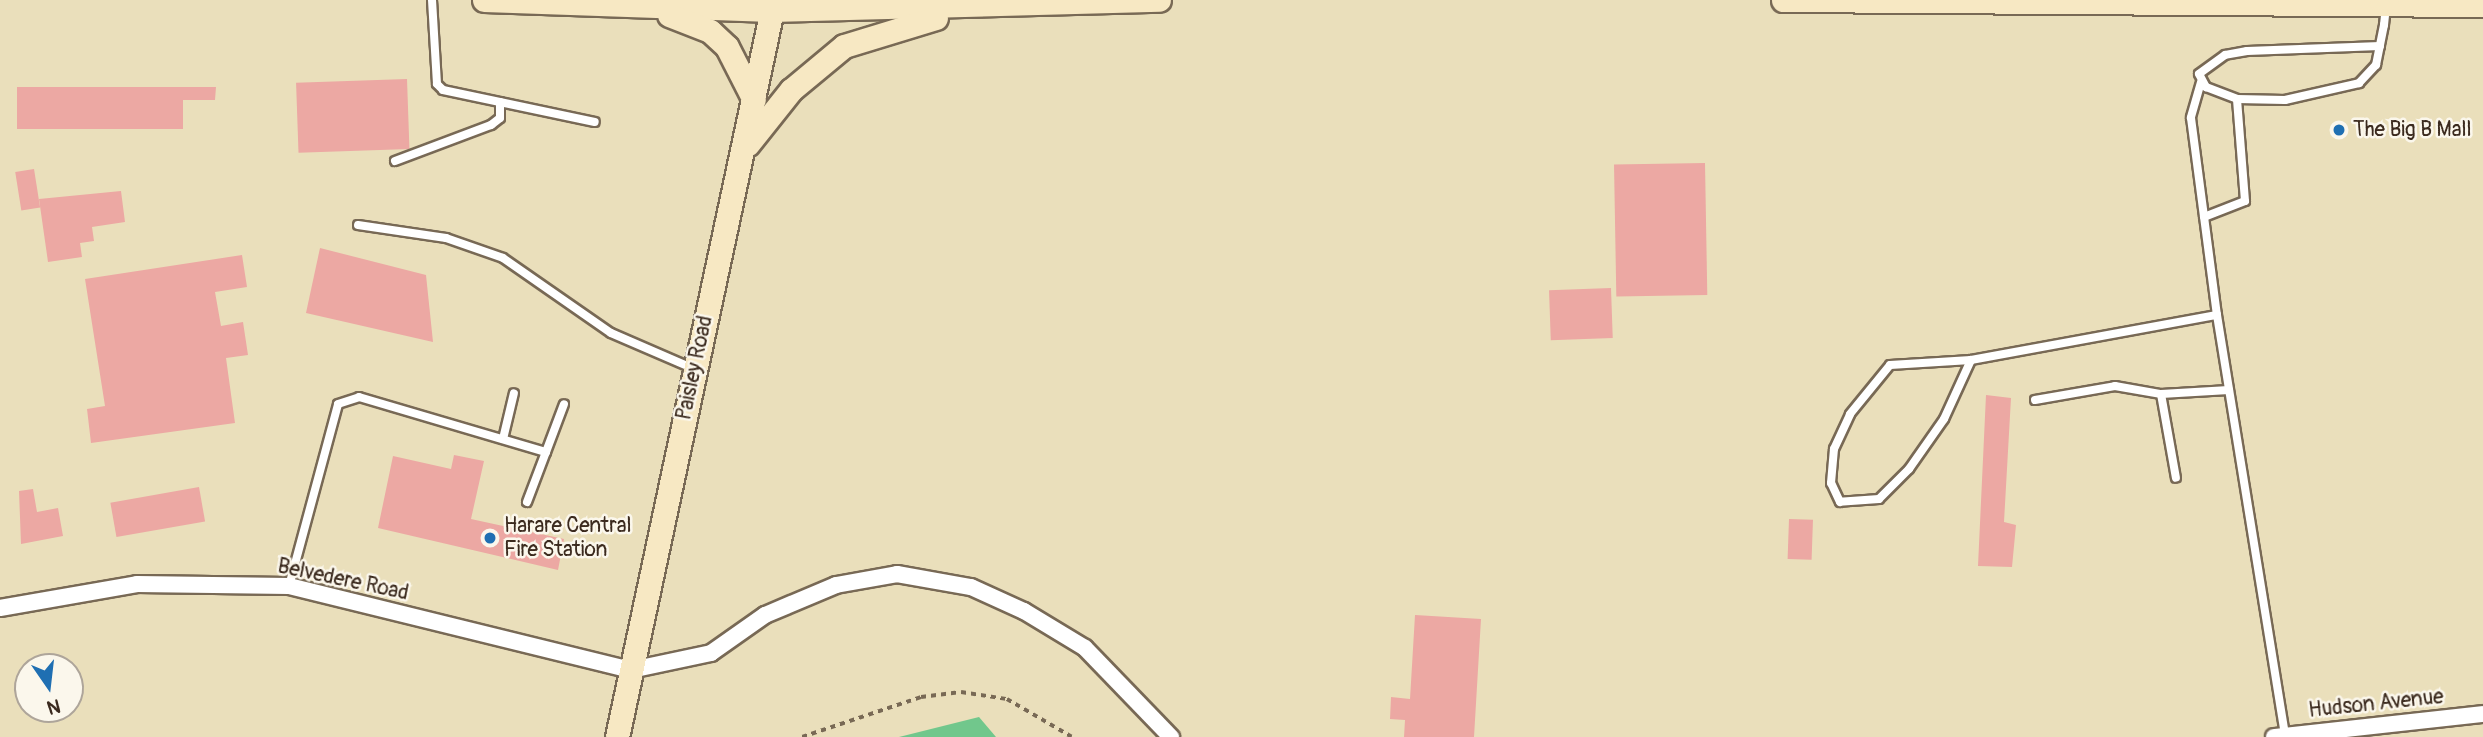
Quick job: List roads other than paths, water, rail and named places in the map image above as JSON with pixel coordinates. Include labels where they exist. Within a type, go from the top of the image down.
[{"type":"main road","points":[[484,0],[650,9],[773,5],[998,6],[1159,0]]},
{"type":"main road","points":[[1783,0],[2483,5]]},
{"type":"main road","name":"Paisley Road","points":[[617,737],[773,5]]},
{"type":"main road","points":[[744,148],[791,90],[844,46],[911,22],[998,6]]},
{"type":"main road","points":[[650,9],[710,32],[739,64],[754,100]]},
{"type":"street","points":[[631,670],[711,653],[765,615],[836,585],[897,574],[971,587],[1024,611],[1086,648],[1171,737]]},
{"type":"street","name":"Belvedere Road","points":[[0,608],[137,584],[289,586],[631,670]]},
{"type":"street","name":"Hudson Avenue","points":[[2282,736],[2483,714]]},
{"type":"lane","points":[[432,0],[437,84],[500,102],[595,122]]},
{"type":"lane","points":[[2202,82],[2237,99],[2285,100],[2360,83],[2373,72],[2380,47],[2386,4]]},
{"type":"lane","points":[[2282,736],[2217,315],[2190,118],[2202,82],[2203,68],[2225,55],[2380,47]]},
{"type":"lane","points":[[2204,217],[2245,201],[2237,99]]},
{"type":"lane","points":[[396,161],[491,125],[500,118],[500,102]]},
{"type":"lane","points":[[358,225],[446,239],[503,258],[611,333],[695,369]]},
{"type":"lane","points":[[1971,360],[1944,419],[1909,470],[1879,499],[1840,502],[1831,483],[1834,449],[1874,379],[1890,365],[1911,360],[1971,360],[2217,315]]},
{"type":"lane","points":[[2035,400],[2115,386],[2161,394],[2229,390]]},
{"type":"lane","points":[[503,439],[514,393]]},
{"type":"lane","points":[[2161,394],[2176,478]]},
{"type":"lane","points":[[289,586],[338,404],[359,397],[547,452]]},
{"type":"lane","points":[[527,502],[564,404]]},
{"type":"place","name":"The Big B Mall","points":[[2339,130]]},
{"type":"place","name":"Harare Central Fire Station","points":[[490,538]]}]
